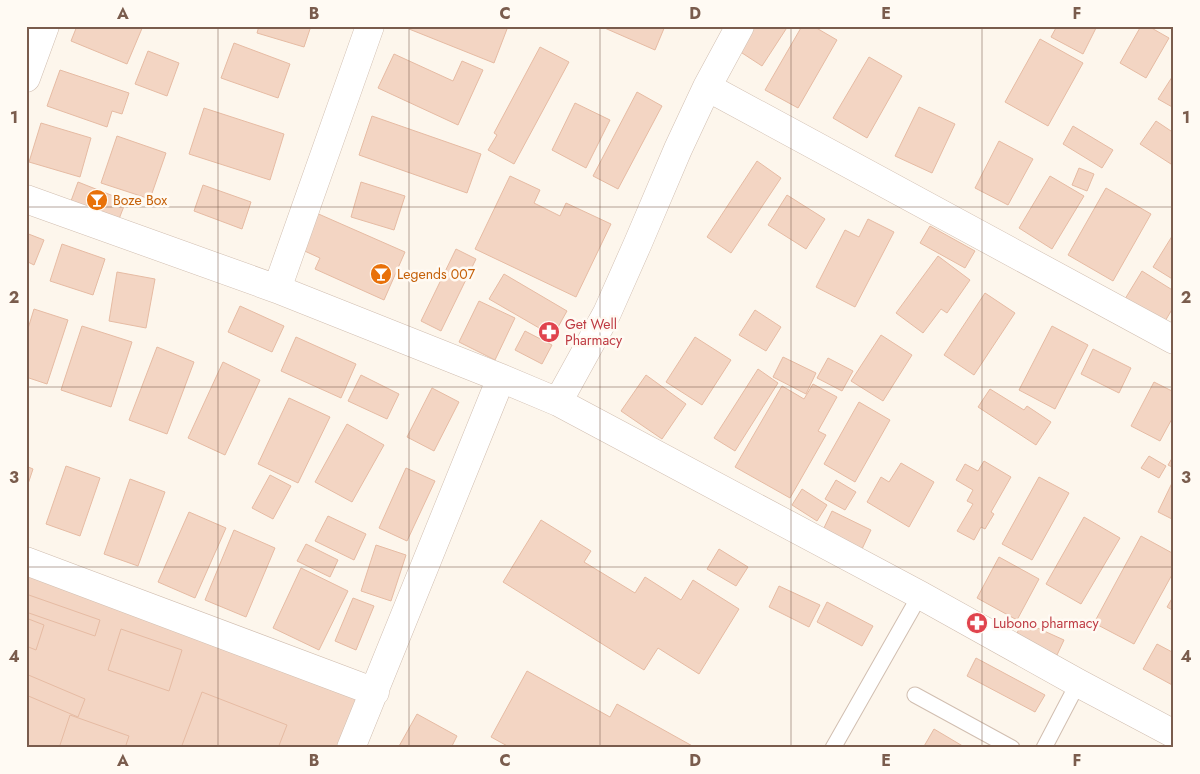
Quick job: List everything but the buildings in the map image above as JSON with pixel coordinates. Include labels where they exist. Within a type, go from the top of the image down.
[{"type":"street","points":[[26,78],[45,26]]},
{"type":"street","points":[[277,289],[370,26]]},
{"type":"street","points":[[558,402],[606,313],[678,149],[707,88],[740,26]]},
{"type":"street","points":[[707,88],[1174,340]]},
{"type":"street","points":[[26,199],[277,289],[558,402],[920,595],[1174,734]]},
{"type":"street","points":[[352,748],[502,378]]},
{"type":"street","points":[[26,561],[375,692]]},
{"type":"lane","points":[[834,748],[920,595]]},
{"type":"lane","points":[[1044,748],[1078,683]]},
{"type":"lane","points":[[915,694],[1012,748]]},
{"type":"place","name":"Boze Box","points":[[97,200]]},
{"type":"place","name":"Legends 007","points":[[381,274]]},
{"type":"place","name":"Get Well Pharmacy","points":[[549,332]]},
{"type":"place","name":"Lubono pharmacy","points":[[977,623]]}]
